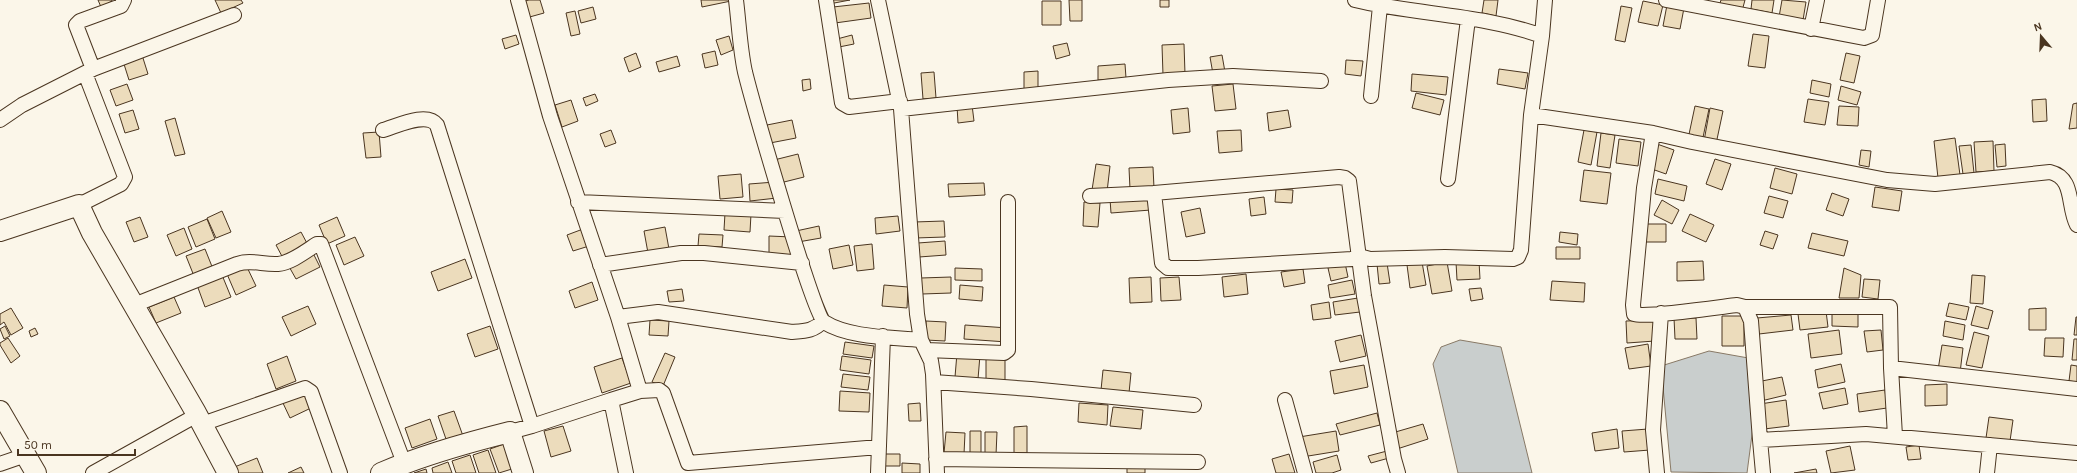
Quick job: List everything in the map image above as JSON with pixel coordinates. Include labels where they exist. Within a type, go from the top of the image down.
[{"type":"street","points":[[0,231],[79,205],[121,184],[125,177],[89,71],[76,25],[80,21],[121,6],[124,0]]},
{"type":"street","points":[[518,0],[550,116],[618,317],[640,391]]},
{"type":"street","points":[[736,0],[745,72],[785,211],[816,307],[823,321],[846,331],[884,336],[924,345],[1004,353],[1008,350],[1008,202]]},
{"type":"street","points":[[826,0],[842,103],[849,107],[900,105],[1168,80],[1233,76],[1321,81]]},
{"type":"street","points":[[878,0],[900,105],[917,314],[934,382],[937,466],[1198,462]]},
{"type":"street","points":[[1355,0],[1380,6],[1468,19],[1542,36]]},
{"type":"street","points":[[1154,193],[1162,263],[1165,267],[1198,268],[1352,259],[1359,256],[1370,259],[1445,257],[1514,259],[1520,254],[1522,243],[1531,115],[1542,36],[1545,0]]},
{"type":"street","points":[[1666,0],[1812,29],[1868,38],[1873,31],[1878,0]]},
{"type":"street","points":[[1812,29],[1817,0]]},
{"type":"street","points":[[1371,96],[1380,6]]},
{"type":"street","points":[[0,120],[22,105],[89,71],[234,15]]},
{"type":"street","points":[[1448,179],[1468,19]]},
{"type":"street","points":[[1531,115],[1653,133],[1711,146],[1770,156],[1887,180],[1935,184],[2050,172],[2059,174],[2066,182],[2077,225]]},
{"type":"street","points":[[383,130],[424,118],[434,121],[437,125],[532,426]]},
{"type":"street","points":[[1653,133],[1644,188],[1633,311],[1638,315],[1737,305],[1745,307],[1890,307],[1891,368],[1895,436]]},
{"type":"street","points":[[1090,196],[1154,193],[1345,178],[1349,181],[1374,355],[1398,473]]},
{"type":"street","points":[[578,202],[785,211]]},
{"type":"street","points":[[79,205],[92,233],[200,419],[228,473]]},
{"type":"street","points":[[134,305],[237,264],[250,261],[267,264],[284,263],[317,244],[321,244],[404,463]]},
{"type":"street","points":[[600,265],[681,253],[704,253],[802,263]]},
{"type":"street","points":[[1745,307],[1751,321],[1762,473]]},
{"type":"street","points":[[618,317],[658,312],[792,332],[809,331],[818,327],[823,321]]},
{"type":"street","points":[[1657,473],[1653,430],[1661,313]]},
{"type":"street","points":[[878,473],[884,336]]},
{"type":"street","points":[[1891,368],[2077,389]]},
{"type":"street","points":[[934,382],[1031,389],[1194,405]]},
{"type":"street","points":[[93,473],[200,419],[305,388],[311,392],[340,473]]},
{"type":"street","points":[[381,473],[404,463],[459,445],[532,426],[640,391],[659,390],[663,393],[688,463],[879,447]]},
{"type":"street","points":[[611,400],[626,473]]},
{"type":"street","points":[[1285,400],[1305,473]]},
{"type":"street","points":[[0,411],[36,473]]},
{"type":"street","points":[[510,432],[523,473]]},
{"type":"street","points":[[1760,440],[1866,434],[2077,453]]},
{"type":"street","points":[[1987,473],[1990,445]]},
{"type":"street","points":[[0,464],[26,455]]},
{"type":"shaded area","points":[[1460,340],[1501,347],[1532,473],[1458,473],[1433,364],[1441,347]]},
{"type":"shaded area","points":[[1709,351],[1754,359],[1759,381],[1747,473],[1671,472],[1661,366]]},
{"type":"building","points":[[98,0],[112,0],[112,1],[101,7]]},
{"type":"building","points":[[215,0],[241,0],[243,3],[221,13]]},
{"type":"building","points":[[540,0],[544,13],[526,18],[521,2]]},
{"type":"building","points":[[701,0],[731,0],[731,1],[702,7]]},
{"type":"building","points":[[828,0],[850,0],[829,4]]},
{"type":"building","points":[[1069,0],[1082,0],[1082,21],[1070,21]]},
{"type":"building","points":[[1160,0],[1169,0],[1169,7],[1160,7]]},
{"type":"building","points":[[1484,0],[1498,0],[1496,16],[1482,13]]},
{"type":"building","points":[[1721,0],[1745,0],[1742,11],[1719,6]]},
{"type":"building","points":[[1752,0],[1774,0],[1772,13],[1751,9]]},
{"type":"building","points":[[1782,0],[1806,2],[1803,20],[1779,17]]},
{"type":"building","points":[[1042,1],[1061,1],[1061,25],[1042,25]]},
{"type":"building","points":[[1643,1],[1663,5],[1658,26],[1638,22]]},
{"type":"building","points":[[869,3],[871,18],[835,23],[833,7]]},
{"type":"building","points":[[1667,5],[1684,8],[1680,29],[1663,26]]},
{"type":"building","points":[[1621,6],[1632,8],[1625,42],[1615,40]]},
{"type":"building","points":[[593,7],[596,19],[581,23],[578,11]]},
{"type":"building","points":[[575,11],[580,34],[571,36],[566,13]]},
{"type":"building","points":[[1753,34],[1769,36],[1765,68],[1748,66]]},
{"type":"building","points":[[516,35],[519,44],[505,49],[502,39]]},
{"type":"building","points":[[852,35],[854,44],[839,47],[837,39]]},
{"type":"building","points":[[729,36],[733,50],[721,55],[716,40]]},
{"type":"building","points":[[1067,43],[1070,55],[1056,59],[1053,46]]},
{"type":"building","points":[[1184,44],[1185,74],[1163,75],[1162,45]]},
{"type":"building","points":[[715,51],[718,65],[705,68],[702,54]]},
{"type":"building","points":[[636,53],[641,67],[629,72],[624,58]]},
{"type":"building","points":[[1846,53],[1860,56],[1854,83],[1840,80]]},
{"type":"building","points":[[142,55],[148,74],[129,80],[123,61]]},
{"type":"building","points":[[1222,55],[1225,72],[1213,74],[1210,57]]},
{"type":"building","points":[[677,56],[680,66],[659,72],[656,62]]},
{"type":"building","points":[[1346,60],[1363,61],[1361,76],[1345,74]]},
{"type":"building","points":[[1125,64],[1126,78],[1098,80],[1098,66]]},
{"type":"building","points":[[1499,69],[1528,73],[1525,89],[1497,84]]},
{"type":"building","points":[[1038,71],[1038,90],[1024,90],[1024,72]]},
{"type":"building","points":[[934,72],[936,98],[923,99],[921,73]]},
{"type":"building","points":[[1412,74],[1448,77],[1446,95],[1411,91]]},
{"type":"building","points":[[810,79],[811,89],[803,91],[802,80]]},
{"type":"building","points":[[1812,80],[1831,84],[1829,97],[1810,93]]},
{"type":"building","points":[[127,84],[133,100],[116,106],[110,90]]},
{"type":"building","points":[[1233,84],[1236,109],[1215,111],[1212,86]]},
{"type":"building","points":[[1841,86],[1861,92],[1857,105],[1838,100]]},
{"type":"building","points":[[1416,93],[1444,100],[1440,115],[1412,108]]},
{"type":"building","points":[[595,94],[598,101],[586,106],[583,98]]},
{"type":"building","points":[[1808,99],[1829,102],[1825,125],[1804,122]]},
{"type":"building","points":[[2046,99],[2047,121],[2033,122],[2032,100]]},
{"type":"building","points":[[571,100],[578,121],[562,127],[555,105]]},
{"type":"building","points":[[2077,103],[2077,128],[2069,129],[2073,104]]},
{"type":"building","points":[[972,105],[974,121],[958,123],[957,106]]},
{"type":"building","points":[[1695,106],[1709,109],[1702,142],[1688,139]]},
{"type":"building","points":[[1839,106],[1859,107],[1858,126],[1837,125]]},
{"type":"building","points":[[1188,108],[1190,132],[1173,134],[1171,110]]},
{"type":"building","points":[[1710,108],[1723,111],[1716,144],[1704,141]]},
{"type":"building","points":[[133,110],[139,129],[125,133],[119,114]]},
{"type":"building","points":[[1288,110],[1291,127],[1269,131],[1267,113]]},
{"type":"building","points":[[175,118],[185,154],[175,156],[165,121]]},
{"type":"building","points":[[792,120],[796,138],[770,143],[767,125]]},
{"type":"building","points":[[611,130],[616,143],[605,147],[600,134]]},
{"type":"building","points":[[1241,130],[1242,151],[1219,153],[1217,131]]},
{"type":"building","points":[[1584,130],[1597,132],[1591,165],[1578,162]]},
{"type":"building","points":[[379,132],[381,157],[366,158],[363,133]]},
{"type":"building","points":[[1601,133],[1615,135],[1610,168],[1597,166]]},
{"type":"building","points":[[1955,138],[1960,175],[1938,178],[1934,141]]},
{"type":"building","points":[[1619,139],[1641,142],[1638,166],[1616,163]]},
{"type":"building","points":[[1993,141],[1994,171],[1976,172],[1974,142]]},
{"type":"building","points":[[1657,144],[1674,150],[1666,174],[1649,168]]},
{"type":"building","points":[[2005,144],[2006,166],[1997,167],[1995,145]]},
{"type":"building","points":[[1971,145],[1974,173],[1963,174],[1959,146]]},
{"type":"building","points":[[1861,150],[1871,151],[1869,167],[1859,165]]},
{"type":"building","points":[[798,154],[804,177],[780,183],[774,160]]},
{"type":"building","points":[[1715,159],[1731,164],[1722,190],[1706,184]]},
{"type":"building","points":[[1096,164],[1110,166],[1107,192],[1092,190]]},
{"type":"building","points":[[1153,167],[1154,188],[1130,189],[1129,168]]},
{"type":"building","points":[[1775,168],[1797,174],[1792,194],[1770,188]]},
{"type":"building","points":[[1584,170],[1611,173],[1607,204],[1580,201]]},
{"type":"building","points":[[741,174],[743,197],[720,199],[718,176]]},
{"type":"building","points":[[1658,179],[1687,186],[1684,201],[1655,194]]},
{"type":"building","points":[[775,182],[777,198],[750,201],[749,184]]},
{"type":"building","points":[[984,183],[985,195],[949,197],[948,184]]},
{"type":"building","points":[[1875,187],[1902,191],[1899,211],[1872,207]]},
{"type":"building","points":[[1276,189],[1293,190],[1292,203],[1275,202]]},
{"type":"building","points":[[1832,193],[1849,199],[1843,216],[1826,210]]},
{"type":"building","points":[[1150,196],[1151,210],[1111,213],[1110,199]]},
{"type":"building","points":[[1769,196],[1788,201],[1783,218],[1764,213]]},
{"type":"building","points":[[1264,197],[1266,214],[1251,216],[1249,199]]},
{"type":"building","points":[[1662,200],[1679,210],[1672,224],[1654,215]]},
{"type":"building","points":[[1084,202],[1100,203],[1098,227],[1083,226]]},
{"type":"building","points":[[1200,208],[1205,233],[1186,237],[1181,212]]},
{"type":"building","points":[[222,211],[231,232],[216,238],[207,218]]},
{"type":"building","points":[[725,213],[751,214],[750,232],[724,230]]},
{"type":"building","points":[[1690,214],[1714,225],[1706,242],[1682,231]]},
{"type":"building","points":[[898,216],[900,231],[876,234],[875,218]]},
{"type":"building","points":[[140,217],[148,237],[134,242],[126,222]]},
{"type":"building","points":[[337,217],[345,236],[327,244],[319,225]]},
{"type":"building","points":[[207,219],[215,239],[196,247],[188,227]]},
{"type":"building","points":[[944,221],[945,237],[915,238],[914,222]]},
{"type":"building","points":[[1643,224],[1666,224],[1666,242],[1643,242]]},
{"type":"building","points":[[819,226],[821,238],[798,242],[796,231]]},
{"type":"building","points":[[665,227],[669,249],[648,253],[644,231]]},
{"type":"building","points":[[184,228],[192,249],[176,256],[167,235]]},
{"type":"building","points":[[583,229],[589,246],[573,251],[567,235]]},
{"type":"building","points":[[1765,231],[1778,235],[1773,249],[1760,245]]},
{"type":"building","points":[[301,232],[309,247],[284,260],[276,245]]},
{"type":"building","points":[[1560,232],[1578,234],[1577,245],[1559,242]]},
{"type":"building","points":[[1812,233],[1848,241],[1844,256],[1808,248]]},
{"type":"building","points":[[699,234],[723,235],[722,247],[698,246]]},
{"type":"building","points":[[769,236],[792,237],[791,257],[769,256]]},
{"type":"building","points":[[355,237],[364,256],[344,265],[336,245]]},
{"type":"building","points":[[945,241],[946,255],[919,257],[918,243]]},
{"type":"building","points":[[872,244],[874,269],[857,271],[854,246]]},
{"type":"building","points":[[849,245],[853,265],[833,269],[829,249]]},
{"type":"building","points":[[1556,247],[1580,247],[1580,259],[1556,259]]},
{"type":"building","points":[[205,249],[213,269],[194,276],[186,256]]},
{"type":"building","points":[[312,251],[320,267],[296,279],[287,263]]},
{"type":"building","points":[[465,259],[472,278],[438,291],[431,272]]},
{"type":"building","points":[[1479,261],[1480,279],[1457,280],[1456,262]]},
{"type":"building","points":[[1703,261],[1704,280],[1677,281],[1677,262]]},
{"type":"building","points":[[1422,262],[1426,285],[1410,288],[1407,265]]},
{"type":"building","points":[[1447,262],[1452,291],[1432,294],[1427,266]]},
{"type":"building","points":[[1345,263],[1348,277],[1331,281],[1328,268]]},
{"type":"building","points":[[1387,263],[1390,283],[1379,284],[1377,264]]},
{"type":"building","points":[[246,265],[256,286],[236,295],[227,274]]},
{"type":"building","points":[[955,268],[982,269],[982,281],[955,280]]},
{"type":"building","points":[[1844,268],[1861,275],[1859,298],[1839,298]]},
{"type":"building","points":[[1303,269],[1305,283],[1284,287],[1281,272]]},
{"type":"building","points":[[1246,274],[1248,294],[1224,297],[1222,277]]},
{"type":"building","points":[[222,275],[231,297],[205,307],[197,285]]},
{"type":"building","points":[[1972,275],[1985,276],[1983,304],[1970,303]]},
{"type":"building","points":[[951,277],[951,293],[922,294],[921,278]]},
{"type":"building","points":[[1151,277],[1152,302],[1130,303],[1129,278]]},
{"type":"building","points":[[1179,277],[1181,300],[1161,301],[1160,278]]},
{"type":"building","points":[[1864,279],[1880,280],[1878,299],[1862,297]]},
{"type":"building","points":[[1352,280],[1355,294],[1330,298],[1328,285]]},
{"type":"building","points":[[1552,281],[1585,283],[1584,302],[1550,300]]},
{"type":"building","points":[[592,282],[598,300],[575,308],[569,291]]},
{"type":"building","points":[[884,285],[908,287],[907,308],[882,306]]},
{"type":"building","points":[[960,285],[983,287],[982,301],[959,299]]},
{"type":"building","points":[[1481,288],[1483,299],[1471,301],[1469,289]]},
{"type":"building","points":[[682,289],[684,301],[669,302],[667,291]]},
{"type":"building","points":[[174,297],[181,313],[156,323],[149,307]]},
{"type":"building","points":[[1358,298],[1360,312],[1335,315],[1333,302]]},
{"type":"building","points":[[1329,302],[1331,318],[1313,320],[1311,305]]},
{"type":"building","points":[[1949,303],[1969,307],[1966,320],[1946,316]]},
{"type":"building","points":[[308,306],[316,324],[291,336],[282,317]]},
{"type":"building","points":[[1976,306],[1993,311],[1988,329],[1971,325]]},
{"type":"building","points":[[11,308],[23,328],[11,335],[4,322],[0,325],[0,314]]},
{"type":"building","points":[[2046,308],[2046,330],[2029,330],[2029,309]]},
{"type":"building","points":[[1832,310],[1858,310],[1858,327],[1832,326]]},
{"type":"building","points":[[1826,311],[1828,327],[1800,330],[1798,314]]},
{"type":"building","points":[[1791,315],[1793,330],[1759,334],[1757,318]]},
{"type":"building","points":[[1722,316],[1744,316],[1744,346],[1722,346]]},
{"type":"building","points":[[2076,317],[2077,335],[2074,335]]},
{"type":"building","points":[[1674,318],[1696,318],[1697,339],[1675,339]]},
{"type":"building","points":[[650,320],[669,321],[668,336],[649,335]]},
{"type":"building","points":[[1654,320],[1655,341],[1627,343],[1626,321]]},
{"type":"building","points":[[926,321],[946,322],[945,341],[926,340]]},
{"type":"building","points":[[1945,321],[1965,325],[1963,340],[1943,336]]},
{"type":"building","points":[[965,325],[1008,328],[1007,342],[964,339]]},
{"type":"building","points":[[5,326],[10,336],[4,339],[0,329]]},
{"type":"building","points":[[490,326],[498,349],[475,357],[467,334]]},
{"type":"building","points":[[35,328],[38,334],[31,337],[29,331]]},
{"type":"building","points":[[1839,330],[1842,354],[1811,358],[1808,334]]},
{"type":"building","points":[[1881,330],[1883,350],[1867,352],[1864,331]]},
{"type":"building","points":[[1974,332],[1989,336],[1982,368],[1966,365]]},
{"type":"building","points":[[1361,335],[1366,356],[1340,362],[1335,341]]},
{"type":"building","points":[[8,338],[20,356],[11,363],[0,345],[0,343]]},
{"type":"building","points":[[2045,338],[2064,338],[2063,357],[2044,356]]},
{"type":"building","points":[[2074,339],[2077,339],[2077,360],[2072,360]]},
{"type":"building","points":[[845,342],[874,346],[872,358],[843,354]]},
{"type":"building","points":[[1648,344],[1651,366],[1629,369],[1625,348]]},
{"type":"building","points":[[1942,345],[1963,348],[1960,373],[1938,370]]},
{"type":"building","points":[[665,353],[675,357],[663,386],[652,382]]},
{"type":"building","points":[[957,353],[980,355],[978,379],[955,377]]},
{"type":"building","points":[[986,355],[1005,355],[1005,382],[986,382]]},
{"type":"building","points":[[287,356],[296,381],[276,389],[267,364]]},
{"type":"building","points":[[842,356],[871,360],[869,374],[840,370]]},
{"type":"building","points":[[622,358],[631,383],[602,393],[594,367]]},
{"type":"building","points":[[1841,364],[1845,382],[1818,388],[1815,370]]},
{"type":"building","points":[[1364,365],[1368,387],[1334,394],[1330,371]]},
{"type":"building","points":[[2071,365],[2077,366],[2077,382],[2069,381]]},
{"type":"building","points":[[1103,370],[1131,373],[1129,393],[1101,390]]},
{"type":"building","points":[[843,374],[870,377],[868,390],[841,387]]},
{"type":"building","points":[[1782,377],[1786,395],[1761,401],[1757,382]]},
{"type":"building","points":[[1947,384],[1947,405],[1925,406],[1925,385]]},
{"type":"building","points":[[1845,388],[1848,404],[1823,409],[1819,393]]},
{"type":"building","points":[[1885,390],[1887,408],[1859,412],[1857,394]]},
{"type":"building","points":[[840,391],[870,393],[869,412],[839,411]]},
{"type":"building","points":[[304,392],[311,408],[290,418],[282,401]]},
{"type":"building","points":[[1786,400],[1789,426],[1764,429],[1760,404]]},
{"type":"building","points":[[920,403],[921,421],[909,421],[908,404]]},
{"type":"building","points":[[1079,403],[1108,405],[1107,425],[1078,422]]},
{"type":"building","points":[[1113,407],[1143,410],[1141,429],[1110,426]]},
{"type":"building","points":[[454,411],[463,436],[447,442],[438,416]]},
{"type":"building","points":[[1377,413],[1380,425],[1340,435],[1336,424]]},
{"type":"building","points":[[1989,417],[2013,420],[2010,441],[1986,438]]},
{"type":"building","points":[[430,419],[437,439],[412,448],[405,428]]},
{"type":"building","points":[[1423,424],[1428,439],[1397,449],[1392,433]]},
{"type":"building","points":[[563,426],[571,451],[551,457],[544,431]]},
{"type":"building","points":[[1027,426],[1027,453],[1014,453],[1014,427]]},
{"type":"building","points":[[1617,429],[1619,448],[1595,451],[1592,433]]},
{"type":"building","points":[[1648,429],[1650,450],[1624,452],[1622,431]]},
{"type":"building","points":[[970,431],[981,431],[981,454],[970,455]]},
{"type":"building","points":[[1336,431],[1339,451],[1302,457],[1299,437]]},
{"type":"building","points":[[946,432],[965,433],[964,454],[944,453]]},
{"type":"building","points":[[985,432],[997,432],[996,455],[985,455]]},
{"type":"building","points":[[507,443],[515,468],[499,473],[490,449]]},
{"type":"building","points":[[1919,445],[1921,459],[1908,460],[1906,447]]},
{"type":"building","points":[[1850,446],[1855,470],[1831,473],[1826,451]]},
{"type":"building","points":[[488,450],[496,473],[479,473],[473,455]]},
{"type":"building","points":[[1387,451],[1389,458],[1371,463],[1368,456]]},
{"type":"building","points":[[882,454],[900,454],[900,466],[882,466]]},
{"type":"building","points":[[1289,454],[1295,473],[1276,473],[1272,459]]},
{"type":"building","points":[[470,455],[476,473],[456,473],[452,461]]},
{"type":"building","points":[[1337,455],[1341,470],[1332,473],[1316,473],[1313,462]]},
{"type":"building","points":[[257,458],[263,473],[234,473],[232,468]]},
{"type":"building","points":[[448,462],[452,473],[433,473],[432,468]]},
{"type":"building","points":[[902,463],[920,464],[920,473],[902,473]]},
{"type":"building","points":[[301,467],[304,473],[288,473]]},
{"type":"building","points":[[1145,467],[1145,473],[1127,473],[1127,468]]},
{"type":"building","points":[[426,469],[427,473],[414,473]]},
{"type":"building","points":[[1816,469],[1817,473],[1794,473]]}]
